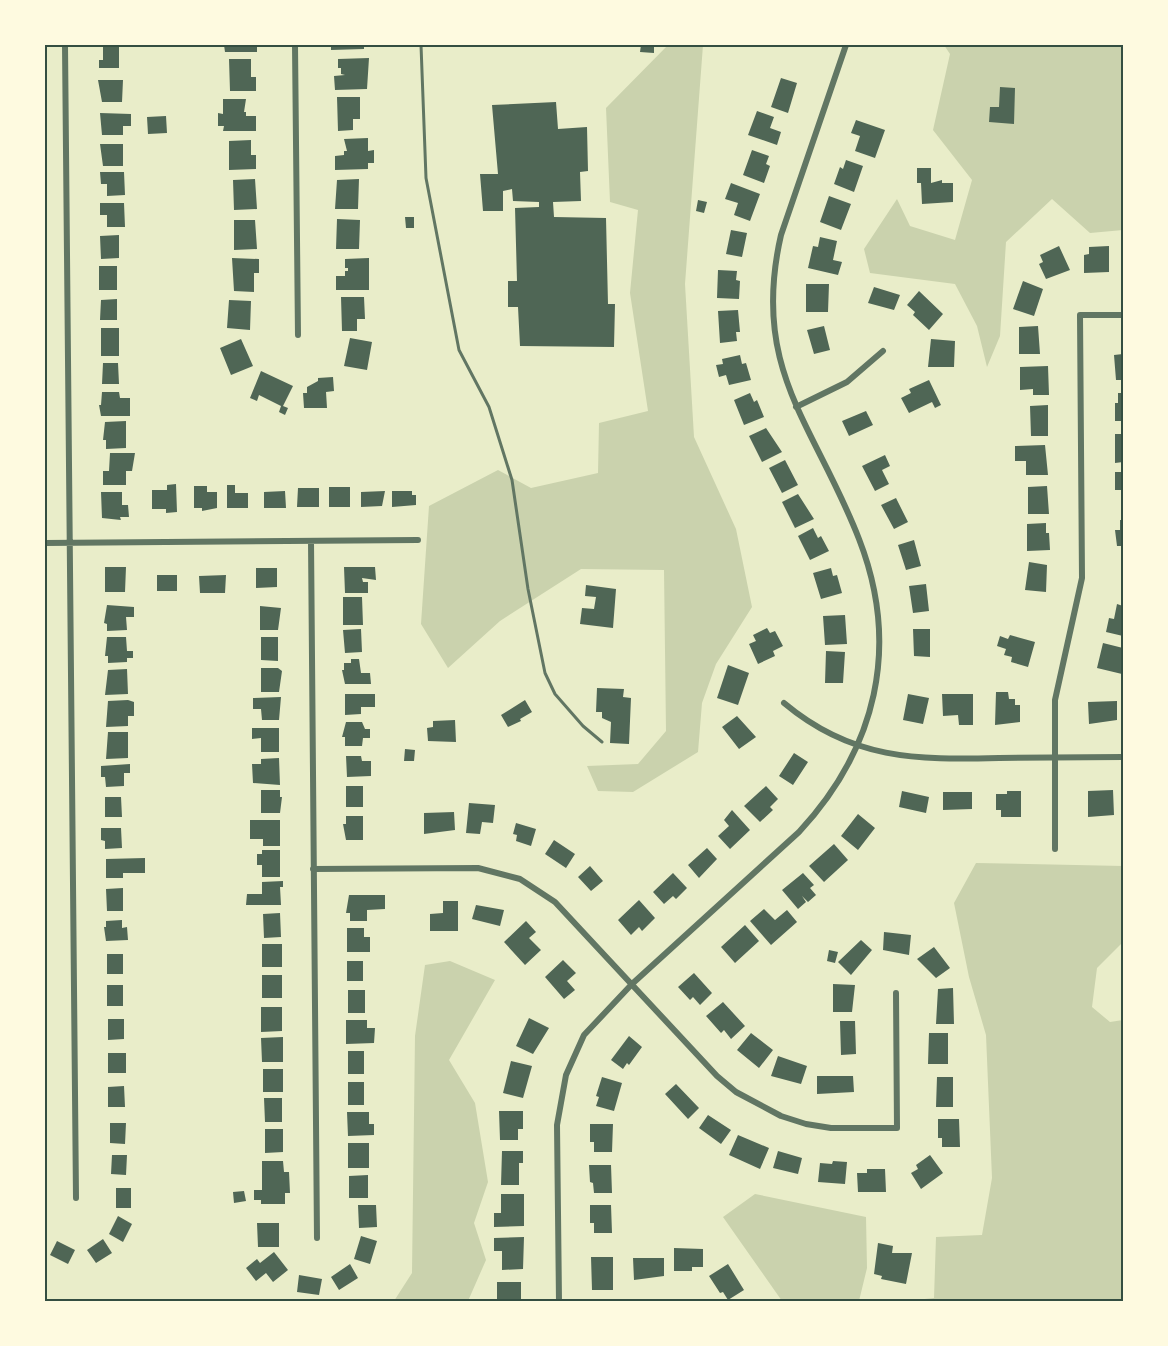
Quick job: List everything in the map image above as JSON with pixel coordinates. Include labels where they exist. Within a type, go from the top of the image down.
[{"type":"street","points":[[65,45],[76,1198]]},
{"type":"street","points":[[295,45],[298,335]]},
{"type":"street","points":[[559,1301],[557,1125],[566,1075],[584,1035],[632,984],[799,832],[835,789],[859,745],[871,709],[878,670],[879,622],[875,591],[859,537],[796,407],[779,359],[774,335],[772,285],[776,260],[846,45]]},
{"type":"street","points":[[1055,849],[1055,700],[1082,578],[1080,315],[1123,315]]},
{"type":"street","points":[[796,407],[847,382],[883,351]]},
{"type":"street","points":[[45,543],[418,540]]},
{"type":"street","points":[[311,541],[317,1238]]},
{"type":"street","points":[[784,703],[809,724],[859,745],[908,758],[1123,757]]},
{"type":"street","points":[[313,869],[477,868],[520,879],[555,902],[717,1076],[736,1092],[781,1116],[806,1124],[850,1128],[897,1128],[896,993]]},
{"type":"lane","points":[[421,45],[426,178],[459,350],[489,407],[512,480],[528,589],[545,673],[555,694],[583,726],[602,742]]},
{"type":"green space","points":[[668,45],[703,45],[685,284],[694,437],[736,529],[752,607],[716,664],[702,703],[698,752],[633,792],[598,791],[587,766],[638,764],[666,731],[664,570],[581,569],[500,621],[448,668],[421,624],[429,506],[498,470],[531,488],[598,473],[599,423],[648,411],[630,293],[638,210],[610,202],[606,108]]},
{"type":"green space","points":[[944,45],[1123,45],[1123,230],[1090,233],[1052,199],[1006,242],[1000,336],[987,367],[977,326],[955,284],[870,273],[864,249],[897,199],[910,226],[955,240],[972,180],[933,130],[950,54]]},
{"type":"green space","points":[[976,863],[1123,866],[1123,942],[1097,968],[1092,1007],[1110,1022],[1123,1020],[1123,1301],[906,1301],[934,1298],[936,1237],[982,1235],[992,1178],[986,1035],[969,977],[954,903]]},
{"type":"green space","points":[[450,961],[495,980],[449,1060],[475,1103],[488,1182],[474,1223],[486,1260],[468,1301],[394,1301],[412,1273],[415,1036],[425,965]]},
{"type":"green space","points":[[755,1194],[866,1217],[867,1268],[859,1301],[782,1301],[723,1217]]},
{"type":"building","points":[[224,45],[257,45],[257,52],[225,52]]},
{"type":"building","points":[[331,45],[364,45],[364,49],[331,50]]},
{"type":"building","points":[[641,45],[654,45],[654,53],[640,52]]},
{"type":"building","points":[[103,46],[119,46],[119,68],[99,68],[99,60],[103,60]]},
{"type":"building","points":[[369,58],[367,89],[335,90],[334,76],[345,75],[341,74],[341,68],[338,68],[338,59]]},
{"type":"building","points":[[229,59],[251,59],[251,77],[256,77],[256,91],[230,91]]},
{"type":"building","points":[[781,78],[797,83],[788,113],[771,107]]},
{"type":"building","points":[[98,80],[123,80],[122,102],[102,102]]},
{"type":"building","points":[[1000,87],[1015,88],[1014,124],[989,122],[990,107],[999,107]]},
{"type":"building","points":[[337,97],[360,97],[360,119],[353,119],[353,130],[338,131]]},
{"type":"building","points":[[223,99],[246,99],[244,112],[246,116],[256,116],[256,131],[223,131],[224,126],[218,126],[218,113],[223,114]]},
{"type":"building","points":[[556,102],[558,129],[587,127],[588,171],[580,172],[581,201],[553,202],[554,217],[606,218],[608,304],[615,304],[614,347],[520,346],[518,307],[508,307],[508,281],[517,281],[515,208],[539,207],[539,202],[513,201],[512,189],[503,191],[503,211],[483,211],[480,174],[498,174],[492,105]]},
{"type":"building","points":[[757,111],[774,117],[770,128],[781,132],[777,145],[748,135]]},
{"type":"building","points":[[100,113],[131,114],[131,126],[123,126],[123,135],[102,135]]},
{"type":"building","points":[[166,116],[167,133],[148,134],[147,117]]},
{"type":"building","points":[[856,120],[885,130],[875,158],[855,151],[860,136],[851,133]]},
{"type":"building","points":[[368,138],[368,151],[374,150],[374,163],[368,163],[368,169],[335,170],[335,156],[344,155],[344,151],[347,151],[344,139]]},
{"type":"building","points":[[251,140],[251,155],[256,155],[256,169],[229,170],[229,141]]},
{"type":"building","points":[[100,144],[123,144],[123,166],[103,166]]},
{"type":"building","points":[[752,150],[769,156],[766,164],[770,166],[764,183],[743,175]]},
{"type":"building","points":[[846,160],[863,166],[854,192],[834,184],[840,167],[843,169]]},
{"type":"building","points":[[917,168],[931,168],[931,183],[942,180],[942,183],[953,183],[953,202],[922,204],[921,183],[917,183]]},
{"type":"building","points":[[100,172],[124,172],[125,195],[107,196],[107,184],[101,184]]},
{"type":"building","points":[[255,179],[257,209],[234,210],[233,180]]},
{"type":"building","points":[[359,179],[358,209],[335,209],[337,180]]},
{"type":"building","points":[[731,183],[760,194],[750,221],[734,215],[738,203],[725,199]]},
{"type":"building","points":[[829,196],[851,204],[841,230],[820,222]]},
{"type":"building","points":[[698,200],[707,202],[704,213],[696,211]]},
{"type":"building","points":[[100,203],[124,203],[125,227],[107,227],[107,215],[100,215]]},
{"type":"building","points":[[405,217],[414,217],[414,228],[406,228]]},
{"type":"building","points":[[337,219],[360,220],[359,249],[336,249]]},
{"type":"building","points":[[234,220],[255,220],[257,249],[234,250]]},
{"type":"building","points":[[731,230],[747,233],[742,257],[726,254]]},
{"type":"building","points":[[119,235],[119,258],[101,259],[100,236]]},
{"type":"building","points":[[820,237],[837,241],[833,260],[842,262],[838,275],[808,268],[813,246],[818,247]]},
{"type":"building","points":[[1059,246],[1070,270],[1046,279],[1039,264],[1043,262],[1040,255]]},
{"type":"building","points":[[1109,246],[1109,272],[1084,273],[1084,255],[1089,254],[1089,247]]},
{"type":"building","points":[[232,258],[259,259],[259,273],[254,273],[254,292],[234,291]]},
{"type":"building","points":[[369,258],[369,290],[336,290],[336,276],[345,276],[345,271],[348,271],[348,268],[345,268],[345,259]]},
{"type":"building","points":[[99,266],[117,266],[117,290],[99,290]]},
{"type":"building","points":[[718,270],[737,271],[736,280],[740,281],[739,299],[717,298]]},
{"type":"building","points":[[1023,281],[1043,289],[1034,316],[1013,309]]},
{"type":"building","points":[[806,284],[829,284],[828,312],[806,312]]},
{"type":"building","points":[[874,287],[900,295],[894,310],[868,303]]},
{"type":"building","points":[[919,291],[943,314],[929,330],[913,315],[915,312],[907,305]]},
{"type":"building","points":[[341,297],[364,297],[365,319],[357,319],[357,331],[342,331]]},
{"type":"building","points":[[117,299],[117,320],[100,320],[101,300]]},
{"type":"building","points":[[229,300],[251,301],[250,330],[227,328]]},
{"type":"building","points":[[738,310],[740,332],[736,332],[737,341],[720,343],[718,311]]},
{"type":"building","points":[[824,326],[830,350],[814,354],[807,330]]},
{"type":"building","points":[[1038,326],[1040,354],[1019,354],[1019,327]]},
{"type":"building","points":[[101,328],[119,328],[119,356],[101,356]]},
{"type":"building","points":[[350,338],[372,342],[367,370],[344,366]]},
{"type":"building","points":[[241,339],[253,366],[231,375],[220,348]]},
{"type":"building","points":[[931,339],[955,341],[954,367],[928,367]]},
{"type":"building","points":[[1123,354],[1123,380],[1116,380],[1114,355]]},
{"type":"building","points":[[740,355],[742,364],[746,363],[751,380],[729,385],[726,375],[719,377],[716,365],[723,364],[722,359]]},
{"type":"building","points":[[103,363],[118,363],[119,384],[102,384]]},
{"type":"building","points":[[1048,366],[1049,395],[1033,395],[1033,389],[1020,390],[1020,367]]},
{"type":"building","points":[[261,371],[293,386],[283,406],[288,408],[285,415],[279,412],[281,406],[259,395],[257,401],[250,398]]},
{"type":"building","points":[[333,377],[334,391],[326,392],[327,408],[304,408],[303,393],[307,393],[307,387],[318,381],[318,378]]},
{"type":"building","points":[[929,380],[941,405],[935,408],[932,402],[909,413],[901,398],[911,393],[909,389]]},
{"type":"building","points":[[102,392],[119,392],[120,398],[130,398],[130,416],[101,416],[99,405],[101,405]]},
{"type":"building","points":[[750,393],[754,402],[757,400],[764,417],[744,425],[734,400]]},
{"type":"building","points":[[1118,393],[1123,393],[1123,421],[1115,421],[1115,403],[1118,403]]},
{"type":"building","points":[[1048,405],[1048,436],[1031,436],[1030,406]]},
{"type":"building","points":[[866,411],[873,425],[849,436],[842,421]]},
{"type":"building","points":[[126,421],[126,448],[106,449],[106,440],[103,440],[105,422]]},
{"type":"building","points":[[766,428],[782,452],[762,462],[749,436]]},
{"type":"building","points":[[1115,434],[1123,434],[1123,462],[1115,463]]},
{"type":"building","points":[[1045,445],[1048,475],[1026,475],[1026,461],[1015,461],[1015,446]]},
{"type":"building","points":[[110,453],[135,453],[132,471],[126,471],[126,485],[103,485],[103,471],[109,471]]},
{"type":"building","points":[[885,455],[890,466],[882,470],[889,484],[875,491],[862,466]]},
{"type":"building","points":[[785,460],[798,485],[782,493],[769,468]]},
{"type":"building","points":[[1115,472],[1123,472],[1123,490],[1115,490]]},
{"type":"building","points":[[176,484],[177,512],[166,513],[166,509],[152,509],[152,490],[167,490],[167,485]]},
{"type":"building","points":[[227,485],[235,485],[235,493],[248,493],[248,508],[227,508]]},
{"type":"building","points":[[194,486],[207,486],[207,492],[217,492],[217,508],[202,511],[202,508],[194,508]]},
{"type":"building","points":[[1047,486],[1049,514],[1028,514],[1028,487]]},
{"type":"building","points":[[329,487],[350,487],[350,507],[329,507]]},
{"type":"building","points":[[298,488],[319,488],[319,507],[297,507]]},
{"type":"building","points":[[285,491],[286,508],[264,508],[264,492]]},
{"type":"building","points":[[385,491],[382,506],[361,507],[361,492]]},
{"type":"building","points":[[392,491],[412,491],[412,495],[416,495],[416,505],[392,507]]},
{"type":"building","points":[[101,492],[122,492],[122,505],[128,505],[129,517],[120,517],[121,520],[102,518]]},
{"type":"building","points":[[798,494],[814,519],[795,528],[782,502]]},
{"type":"building","points":[[896,498],[908,522],[894,529],[881,505]]},
{"type":"building","points":[[1120,520],[1123,520],[1123,546],[1117,546],[1115,530],[1120,530]]},
{"type":"building","points":[[1046,523],[1050,550],[1027,551],[1027,524]]},
{"type":"building","points":[[813,528],[818,538],[821,536],[829,551],[810,560],[798,536]]},
{"type":"building","points":[[914,540],[921,566],[906,570],[898,545]]},
{"type":"building","points":[[1029,562],[1047,565],[1046,592],[1025,590]]},
{"type":"building","points":[[105,567],[126,567],[125,592],[105,592]]},
{"type":"building","points":[[344,567],[375,567],[376,580],[362,578],[363,582],[368,582],[368,593],[345,593]]},
{"type":"building","points":[[256,568],[277,568],[277,587],[256,588]]},
{"type":"building","points":[[831,568],[833,576],[837,575],[842,593],[821,599],[813,573]]},
{"type":"building","points":[[157,575],[177,575],[177,591],[157,591]]},
{"type":"building","points":[[226,575],[225,593],[200,593],[199,576]]},
{"type":"building","points":[[926,584],[929,611],[913,613],[909,586]]},
{"type":"building","points":[[586,585],[616,589],[613,628],[580,624],[582,608],[594,609],[596,597],[585,596]]},
{"type":"building","points":[[343,597],[362,597],[363,625],[343,625]]},
{"type":"building","points":[[1117,604],[1123,606],[1123,636],[1106,632],[1109,618],[1114,619]]},
{"type":"building","points":[[107,605],[134,607],[134,617],[126,617],[127,630],[107,631],[107,624],[104,623]]},
{"type":"building","points":[[260,606],[281,608],[278,630],[260,630]]},
{"type":"building","points":[[845,615],[847,644],[825,645],[823,616]]},
{"type":"building","points":[[767,628],[770,633],[775,631],[783,646],[773,651],[775,656],[758,664],[749,644],[756,641],[753,635]]},
{"type":"building","points":[[361,629],[362,652],[345,653],[343,630]]},
{"type":"building","points":[[913,629],[930,629],[930,657],[914,656]]},
{"type":"building","points":[[1010,635],[1035,642],[1028,667],[1011,662],[1012,657],[1004,655],[1006,649],[997,646],[1000,636],[1008,639]]},
{"type":"building","points":[[107,637],[126,637],[127,651],[133,651],[133,658],[127,658],[127,662],[108,663],[108,656],[105,656]]},
{"type":"building","points":[[261,637],[278,637],[278,661],[261,660]]},
{"type":"building","points":[[1103,643],[1123,648],[1122,674],[1097,668]]},
{"type":"building","points":[[826,651],[845,652],[843,683],[825,683]]},
{"type":"building","points":[[351,659],[359,659],[361,673],[370,673],[371,684],[345,684],[342,670],[344,670],[344,663],[351,663]]},
{"type":"building","points":[[728,665],[749,673],[738,705],[717,698]]},
{"type":"building","points":[[261,668],[278,668],[282,671],[279,692],[261,692]]},
{"type":"building","points":[[127,669],[128,694],[105,695],[108,670]]},
{"type":"building","points":[[597,688],[624,689],[623,697],[631,698],[629,744],[610,743],[611,722],[602,718],[602,712],[596,712]]},
{"type":"building","points":[[996,692],[1008,692],[1009,699],[1015,699],[1015,705],[1020,705],[1020,722],[995,725]]},
{"type":"building","points":[[345,694],[375,694],[375,707],[361,707],[361,714],[345,715]]},
{"type":"building","points":[[908,694],[929,698],[923,724],[903,720]]},
{"type":"building","points":[[942,694],[973,694],[973,725],[959,725],[958,715],[943,716]]},
{"type":"building","points":[[281,697],[279,720],[262,720],[261,709],[253,709],[253,698]]},
{"type":"building","points":[[525,700],[532,712],[520,719],[521,721],[508,727],[501,715]]},
{"type":"building","points":[[108,701],[134,702],[134,716],[128,716],[128,726],[106,727]]},
{"type":"building","points":[[1117,701],[1117,720],[1089,724],[1088,702]]},
{"type":"building","points":[[737,716],[756,737],[739,749],[722,727]]},
{"type":"building","points":[[455,720],[456,742],[428,741],[427,728],[433,727],[433,721]]},
{"type":"building","points":[[346,722],[362,722],[365,729],[370,729],[370,738],[363,738],[362,746],[345,746],[345,737],[342,737]]},
{"type":"building","points":[[252,728],[279,728],[279,752],[261,752],[261,738],[252,739]]},
{"type":"building","points":[[108,732],[128,732],[128,758],[106,759]]},
{"type":"building","points":[[405,749],[415,750],[414,761],[404,761]]},
{"type":"building","points":[[794,753],[808,762],[793,785],[779,776]]},
{"type":"building","points":[[346,756],[361,756],[362,761],[371,761],[371,776],[347,777]]},
{"type":"building","points":[[279,758],[280,785],[253,783],[252,764],[261,764],[261,759]]},
{"type":"building","points":[[130,764],[130,773],[124,773],[124,786],[106,787],[105,777],[101,777],[101,766]]},
{"type":"building","points":[[346,786],[363,786],[363,807],[346,807]]},
{"type":"building","points":[[766,786],[778,799],[770,807],[773,810],[760,822],[744,806]]},
{"type":"building","points":[[261,790],[280,790],[280,797],[282,797],[280,813],[261,813]]},
{"type":"building","points":[[1113,790],[1114,815],[1088,817],[1088,791]]},
{"type":"building","points":[[902,791],[929,797],[926,813],[899,807]]},
{"type":"building","points":[[1007,791],[1021,791],[1021,817],[1001,817],[1001,810],[996,810],[996,794],[1007,794]]},
{"type":"building","points":[[943,792],[972,792],[972,809],[943,810]]},
{"type":"building","points":[[105,797],[121,797],[122,817],[105,817]]},
{"type":"building","points":[[469,803],[495,805],[493,823],[482,822],[480,834],[466,833]]},
{"type":"building","points":[[732,810],[750,830],[730,849],[718,836],[729,826],[724,820]]},
{"type":"building","points":[[454,812],[455,830],[424,834],[424,813]]},
{"type":"building","points":[[858,814],[875,828],[858,850],[841,836]]},
{"type":"building","points":[[346,816],[363,816],[363,840],[346,840],[343,824],[346,824]]},
{"type":"building","points":[[250,820],[280,820],[280,846],[263,846],[263,839],[250,839]]},
{"type":"building","points":[[516,823],[536,829],[531,846],[516,841],[517,835],[513,834]]},
{"type":"building","points":[[101,828],[121,828],[122,848],[105,849],[105,841],[101,840]]},
{"type":"building","points":[[554,840],[575,854],[566,868],[545,854]]},
{"type":"building","points":[[834,844],[848,860],[824,882],[809,866]]},
{"type":"building","points":[[707,848],[717,859],[699,878],[688,865]]},
{"type":"building","points":[[262,850],[280,850],[280,877],[262,877],[262,865],[257,865],[257,854],[262,854]]},
{"type":"building","points":[[145,858],[145,873],[123,873],[123,878],[106,878],[106,859]]},
{"type":"building","points":[[590,866],[603,881],[591,891],[578,877]]},
{"type":"building","points":[[673,873],[687,888],[676,899],[673,896],[664,904],[653,892]]},
{"type":"building","points":[[803,873],[814,885],[810,888],[816,895],[808,902],[802,896],[806,902],[798,909],[782,890]]},
{"type":"building","points":[[283,881],[283,887],[280,887],[281,905],[246,905],[247,894],[262,894],[262,882]]},
{"type":"building","points":[[123,888],[123,911],[107,911],[106,889]]},
{"type":"building","points":[[349,895],[385,895],[385,909],[367,910],[367,921],[350,921],[350,913],[346,913]]},
{"type":"building","points":[[639,900],[655,918],[642,931],[639,927],[631,935],[618,920]]},
{"type":"building","points":[[443,901],[458,901],[458,931],[430,931],[430,914],[443,913]]},
{"type":"building","points":[[476,905],[504,910],[500,926],[472,919]]},
{"type":"building","points":[[764,909],[775,920],[787,910],[797,922],[771,945],[750,921]]},
{"type":"building","points":[[280,913],[281,937],[264,938],[263,914]]},
{"type":"building","points":[[122,920],[122,928],[127,927],[128,940],[106,941],[104,927],[106,927],[106,921]]},
{"type":"building","points":[[526,921],[536,932],[529,938],[541,950],[525,965],[504,942]]},
{"type":"building","points":[[745,925],[759,941],[735,963],[721,947]]},
{"type":"building","points":[[347,928],[364,928],[364,937],[370,937],[370,952],[347,952]]},
{"type":"building","points":[[884,932],[911,935],[909,955],[883,950]]},
{"type":"building","points":[[861,940],[872,950],[851,975],[838,962]]},
{"type":"building","points":[[262,944],[282,944],[282,967],[262,967]]},
{"type":"building","points":[[934,947],[950,968],[936,978],[917,959]]},
{"type":"building","points":[[829,950],[838,952],[835,963],[827,961]]},
{"type":"building","points":[[107,954],[123,954],[123,974],[107,974]]},
{"type":"building","points":[[563,960],[576,973],[567,981],[575,990],[564,999],[545,977]]},
{"type":"building","points":[[347,961],[363,961],[363,981],[347,981]]},
{"type":"building","points":[[694,973],[712,993],[700,1005],[693,997],[690,1000],[678,987]]},
{"type":"building","points":[[262,975],[282,975],[282,998],[262,998]]},
{"type":"building","points":[[833,984],[855,985],[852,1012],[833,1012]]},
{"type":"building","points":[[107,985],[123,985],[123,1006],[107,1006]]},
{"type":"building","points":[[953,988],[954,1024],[936,1024],[938,989]]},
{"type":"building","points":[[348,990],[365,990],[365,1013],[348,1013]]},
{"type":"building","points":[[723,1002],[745,1026],[731,1039],[724,1030],[721,1033],[706,1016]]},
{"type":"building","points":[[261,1007],[282,1007],[282,1031],[261,1032]]},
{"type":"building","points":[[529,1018],[549,1028],[533,1054],[516,1046]]},
{"type":"building","points":[[108,1019],[124,1019],[124,1039],[108,1040]]},
{"type":"building","points":[[346,1020],[367,1020],[367,1028],[375,1028],[374,1043],[346,1044]]},
{"type":"building","points":[[840,1021],[855,1021],[856,1054],[841,1055]]},
{"type":"building","points":[[751,1033],[773,1050],[759,1068],[737,1050]]},
{"type":"building","points":[[929,1033],[948,1033],[948,1064],[928,1064]]},
{"type":"building","points":[[629,1036],[642,1047],[629,1065],[627,1063],[623,1069],[611,1060]]},
{"type":"building","points":[[283,1037],[283,1062],[262,1062],[261,1038]]},
{"type":"building","points":[[348,1051],[364,1051],[364,1074],[348,1074]]},
{"type":"building","points":[[108,1053],[126,1053],[126,1073],[108,1073]]},
{"type":"building","points":[[778,1056],[807,1066],[801,1084],[771,1076]]},
{"type":"building","points":[[511,1061],[532,1066],[523,1098],[503,1093]]},
{"type":"building","points":[[263,1069],[283,1069],[283,1092],[263,1092]]},
{"type":"building","points":[[817,1076],[853,1076],[854,1092],[817,1094]]},
{"type":"building","points":[[602,1077],[622,1083],[614,1111],[596,1106],[599,1097],[596,1096]]},
{"type":"building","points":[[937,1077],[953,1077],[953,1107],[936,1107]]},
{"type":"building","points":[[348,1082],[364,1082],[364,1105],[348,1105]]},
{"type":"building","points":[[676,1084],[699,1108],[688,1119],[665,1094]]},
{"type":"building","points":[[124,1086],[125,1107],[108,1107],[108,1087]]},
{"type":"building","points":[[264,1098],[282,1098],[282,1122],[265,1122]]},
{"type":"building","points":[[499,1111],[523,1111],[523,1129],[518,1129],[518,1140],[500,1140]]},
{"type":"building","points":[[347,1112],[369,1112],[369,1124],[374,1124],[374,1135],[348,1136]]},
{"type":"building","points":[[708,1115],[731,1130],[721,1144],[699,1128]]},
{"type":"building","points":[[938,1119],[959,1119],[960,1147],[942,1147],[942,1138],[938,1138]]},
{"type":"building","points":[[110,1123],[126,1123],[125,1144],[110,1143]]},
{"type":"building","points":[[590,1124],[613,1124],[612,1152],[594,1152],[594,1142],[590,1142]]},
{"type":"building","points":[[265,1129],[283,1129],[283,1152],[265,1153]]},
{"type":"building","points":[[738,1135],[769,1148],[760,1169],[729,1155]]},
{"type":"building","points":[[348,1143],[369,1143],[369,1168],[348,1168]]},
{"type":"building","points":[[502,1151],[523,1151],[523,1163],[519,1163],[519,1185],[501,1185]]},
{"type":"building","points":[[778,1151],[802,1158],[798,1174],[773,1168]]},
{"type":"building","points":[[112,1155],[127,1155],[126,1175],[111,1174]]},
{"type":"building","points":[[930,1155],[943,1173],[921,1189],[911,1173],[918,1169],[916,1165]]},
{"type":"building","points":[[262,1161],[283,1161],[284,1172],[289,1172],[290,1193],[285,1193],[285,1204],[261,1204],[261,1200],[254,1200],[254,1190],[262,1190]]},
{"type":"building","points":[[833,1161],[847,1162],[845,1184],[818,1182],[820,1163],[832,1164]]},
{"type":"building","points":[[589,1165],[611,1165],[612,1193],[594,1193],[593,1183],[590,1182]]},
{"type":"building","points":[[867,1169],[885,1169],[886,1192],[858,1192],[857,1173],[867,1173]]},
{"type":"building","points":[[368,1175],[368,1198],[349,1198],[349,1176]]},
{"type":"building","points":[[116,1188],[131,1188],[131,1208],[116,1208]]},
{"type":"building","points":[[244,1191],[246,1201],[234,1203],[233,1192]]},
{"type":"building","points":[[501,1194],[524,1194],[524,1226],[494,1227],[494,1213],[501,1213]]},
{"type":"building","points":[[358,1205],[376,1205],[377,1227],[359,1228]]},
{"type":"building","points":[[590,1205],[611,1205],[612,1233],[594,1233],[594,1223],[590,1223]]},
{"type":"building","points":[[118,1216],[132,1224],[123,1242],[109,1234]]},
{"type":"building","points":[[257,1223],[279,1223],[279,1247],[258,1247]]},
{"type":"building","points":[[361,1236],[377,1241],[370,1264],[354,1259]]},
{"type":"building","points":[[524,1237],[523,1269],[502,1270],[502,1251],[494,1251],[494,1238]]},
{"type":"building","points":[[103,1239],[112,1253],[96,1263],[87,1250]]},
{"type":"building","points":[[57,1241],[75,1250],[68,1264],[50,1255]]},
{"type":"building","points":[[878,1243],[893,1246],[892,1253],[912,1253],[906,1284],[881,1279],[882,1276],[874,1274]]},
{"type":"building","points":[[674,1248],[703,1249],[703,1267],[692,1267],[692,1271],[674,1271]]},
{"type":"building","points":[[274,1252],[288,1270],[273,1282],[266,1273],[256,1281],[246,1268],[257,1259],[260,1263]]},
{"type":"building","points":[[591,1257],[613,1257],[613,1290],[592,1290]]},
{"type":"building","points":[[633,1258],[664,1258],[664,1276],[634,1280]]},
{"type":"building","points":[[350,1264],[358,1278],[339,1290],[331,1277]]},
{"type":"building","points":[[728,1264],[744,1290],[728,1300],[723,1292],[720,1293],[709,1276]]},
{"type":"building","points":[[299,1275],[322,1279],[319,1295],[297,1292]]},
{"type":"building","points":[[497,1282],[521,1282],[521,1301],[497,1301]]}]
